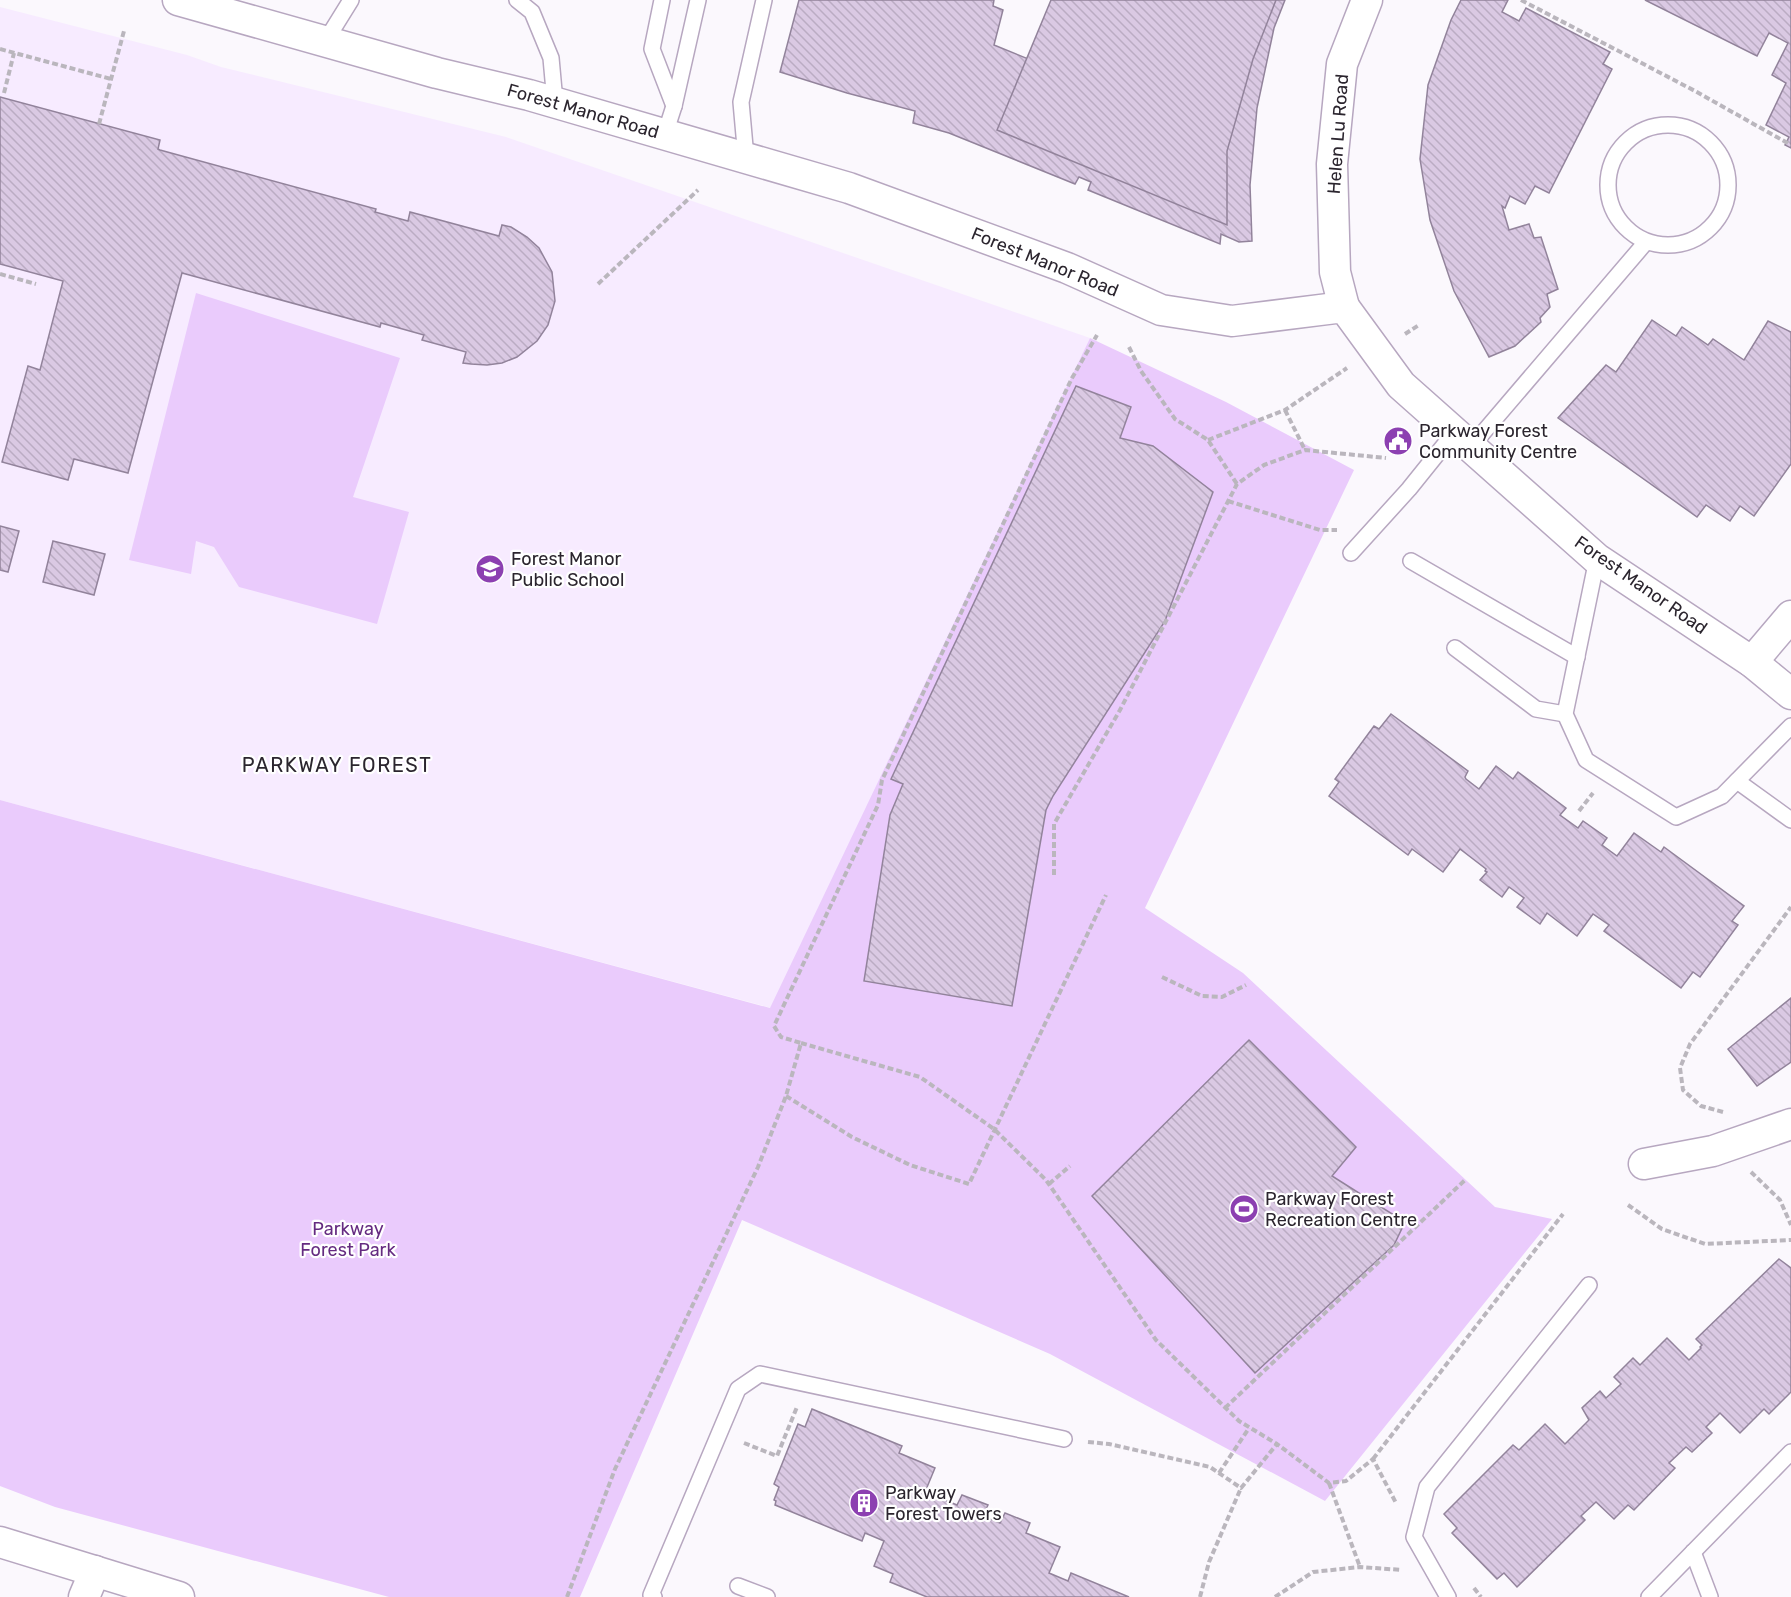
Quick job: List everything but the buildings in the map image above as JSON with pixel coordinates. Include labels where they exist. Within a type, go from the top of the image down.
[{"type":"street","name":"Helen Lu Road","points":[[1344,307],[1335,272],[1332,164],[1342,64],[1367,0]]},
{"type":"street","name":"Forest Manor Road","points":[[190,1],[325,42],[555,102],[849,188],[1067,268],[1161,310],[1232,321],[1344,307],[1401,385],[1597,559],[1752,663],[1791,694]]},
{"type":"street","points":[[1752,663],[1791,616]]},
{"type":"street","points":[[1644,1164],[1713,1151],[1791,1124]]},
{"type":"street","points":[[0,1542],[89,1584],[179,1597]]},
{"type":"lane","points":[[325,42],[351,0]]},
{"type":"lane","points":[[517,0],[532,12],[552,58],[555,102]]},
{"type":"lane","points":[[662,0],[652,49],[674,106]]},
{"type":"lane","points":[[665,134],[674,106],[698,0]]},
{"type":"lane","points":[[746,158],[741,102],[764,0]]},
{"type":"lane","points":[[1666,124],[1687,127],[1705,136],[1719,151],[1727,169],[1729,188],[1725,206],[1715,223],[1701,236],[1684,244],[1665,246],[1646,242],[1628,231],[1615,214],[1608,195],[1608,175],[1615,155],[1628,139],[1646,128],[1666,124]]},
{"type":"lane","points":[[1351,553],[1410,489],[1462,441],[1646,242]]},
{"type":"lane","points":[[1597,559],[1565,714],[1586,760],[1676,817],[1722,796],[1791,726]]},
{"type":"lane","points":[[1411,561],[1577,657]]},
{"type":"lane","points":[[1455,648],[1536,709],[1565,714]]},
{"type":"lane","points":[[1737,781],[1791,820]]},
{"type":"lane","points":[[1448,1597],[1414,1537],[1427,1487],[1589,1285]]},
{"type":"lane","points":[[654,1597],[651,1595],[738,1389],[760,1374],[1064,1439]]},
{"type":"lane","points":[[1649,1597],[1791,1452]]},
{"type":"lane","points":[[1692,1552],[1710,1597]]},
{"type":"lane","points":[[738,1586],[767,1597]]},
{"type":"path","points":[[1521,0],[1695,91],[1791,145]]},
{"type":"path","points":[[99,124],[124,31]]},
{"type":"path","points":[[0,49],[111,79]]},
{"type":"path","points":[[4,93],[14,53]]},
{"type":"path","points":[[598,284],[698,190]]},
{"type":"path","points":[[0,274],[36,284]]},
{"type":"path","points":[[1401,335],[1419,325]]},
{"type":"path","points":[[1097,335],[1072,378],[882,780],[878,805],[774,1026],[781,1037],[920,1077],[994,1129],[1049,1184],[1156,1340],[1239,1422],[1277,1444],[1329,1483],[1360,1567]]},
{"type":"path","points":[[1130,347],[1141,371],[1175,419],[1208,440],[1237,484]]},
{"type":"path","points":[[1208,440],[1285,410],[1343,371]]},
{"type":"path","points":[[1285,410],[1305,450]]},
{"type":"path","points":[[1054,875],[1054,824],[1120,710],[1237,484],[1264,465],[1305,450],[1386,458]]},
{"type":"path","points":[[1228,501],[1320,530],[1342,530]]},
{"type":"path","points":[[1580,811],[1595,790]]},
{"type":"path","points":[[786,1096],[852,1137],[910,1165],[969,1184],[1106,895]]},
{"type":"path","points":[[1734,1110],[1724,1112],[1701,1106],[1683,1090],[1680,1068],[1690,1044],[1791,907]]},
{"type":"path","points":[[1162,977],[1202,996],[1222,997],[1246,985]]},
{"type":"path","points":[[567,1597],[615,1469],[758,1167],[786,1096],[801,1043]]},
{"type":"path","points":[[1049,1184],[1070,1166]]},
{"type":"path","points":[[1748,1170],[1780,1200],[1791,1225]]},
{"type":"path","points":[[1225,1408],[1465,1180]]},
{"type":"path","points":[[1628,1205],[1662,1229],[1705,1244],[1791,1240]]},
{"type":"path","points":[[1329,1483],[1346,1480],[1373,1459],[1563,1214]]},
{"type":"path","points":[[719,1434],[777,1456],[806,1384]]},
{"type":"path","points":[[1219,1473],[1249,1428]]},
{"type":"path","points":[[1064,1439],[1120,1447],[1210,1467],[1241,1488]]},
{"type":"path","points":[[1200,1597],[1209,1562],[1241,1488],[1277,1444]]},
{"type":"path","points":[[1373,1459],[1414,1537]]},
{"type":"path","points":[[1275,1597],[1313,1572],[1360,1567],[1403,1570]]},
{"type":"shaded area","name":"Forest Manor Public School","points":[[0,7],[187,55],[221,67],[506,137],[1090,338],[771,1008],[0,800]]},
{"type":"green space","points":[[196,293],[400,358],[353,497],[409,512],[377,624],[239,587],[214,547],[196,541],[191,574],[129,560]]},
{"type":"green space","name":"Parkway Forest Park","points":[[1090,338],[1226,402],[1354,470],[1145,908],[1243,973],[1495,1207],[1552,1219],[1325,1501],[1050,1354],[742,1220],[580,1597],[389,1597],[55,1507],[0,1486],[0,800],[770,1008]]},
{"type":"place","name":"Parkway Forest Community Centre","points":[[1398,441]]},
{"type":"place","name":"Forest Manor Public School","points":[[490,569]]},
{"type":"place","name":"Parkway Forest Recreation Centre","points":[[1244,1209]]},
{"type":"place","name":"Parkway Forest Towers","points":[[864,1503]]},
{"type":"district","name":"PARKWAY FOREST","points":[[337,765]]}]
